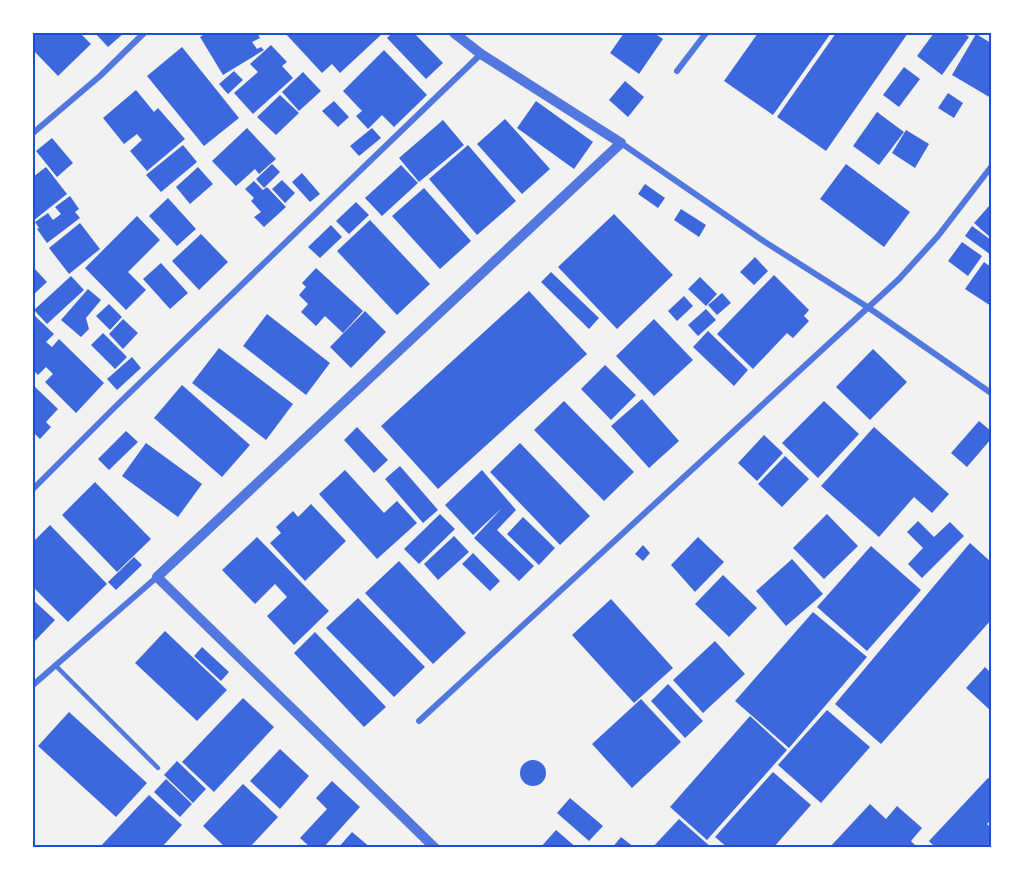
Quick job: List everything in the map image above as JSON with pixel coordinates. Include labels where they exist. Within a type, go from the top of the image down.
[{"type":"street","points":[[33,132],[100,76],[144,33]]},
{"type":"street","points":[[454,33],[481,54],[621,143],[765,242],[869,308],[991,393]]},
{"type":"street","points":[[676,71],[706,33]]},
{"type":"street","points":[[33,489],[125,397],[481,54]]},
{"type":"street","points":[[33,685],[157,577],[621,143]]},
{"type":"street","points":[[419,721],[899,279],[938,236],[991,166]]},
{"type":"street","points":[[157,577],[435,848]]},
{"type":"lane","points":[[55,664],[158,768]]},
{"type":"building","points":[[33,33],[80,33],[91,44],[58,76],[33,50]]},
{"type":"building","points":[[95,33],[124,33],[108,47]]},
{"type":"building","points":[[206,33],[257,33],[260,38],[252,42],[257,49],[261,47],[264,50],[223,75],[200,37]]},
{"type":"building","points":[[285,33],[383,33],[340,73],[332,64],[322,73]]},
{"type":"building","points":[[392,33],[414,33],[443,63],[426,79],[387,38]]},
{"type":"building","points":[[624,33],[654,33],[663,39],[639,74],[610,53]]},
{"type":"building","points":[[758,33],[831,33],[773,115],[724,81]]},
{"type":"building","points":[[836,33],[908,33],[826,151],[777,117]]},
{"type":"building","points":[[934,33],[963,33],[969,37],[942,75],[917,56]]},
{"type":"building","points":[[976,34],[991,43],[991,98],[952,75]]},
{"type":"building","points":[[271,45],[287,62],[282,66],[293,78],[253,114],[234,93],[258,72],[250,64]]},
{"type":"building","points":[[182,47],[239,118],[204,146],[147,76]]},
{"type":"building","points":[[384,50],[427,95],[394,127],[382,115],[368,129],[356,116],[362,111],[343,91]]},
{"type":"building","points":[[904,67],[920,79],[899,107],[883,95]]},
{"type":"building","points":[[234,71],[243,80],[228,94],[219,84]]},
{"type":"building","points":[[303,72],[321,91],[299,111],[282,92]]},
{"type":"building","points":[[625,81],[644,97],[628,117],[609,100]]},
{"type":"building","points":[[136,90],[154,112],[158,108],[185,139],[147,171],[130,151],[142,140],[137,134],[124,144],[103,118]]},
{"type":"building","points":[[948,93],[963,103],[954,118],[938,108]]},
{"type":"building","points":[[280,95],[299,113],[276,135],[257,117]]},
{"type":"building","points":[[334,101],[349,117],[338,127],[322,111]]},
{"type":"building","points":[[536,101],[593,142],[574,169],[517,128]]},
{"type":"building","points":[[877,112],[904,132],[879,165],[853,146]]},
{"type":"building","points":[[505,119],[550,169],[522,194],[477,144]]},
{"type":"building","points":[[443,120],[464,145],[419,182],[399,158]]},
{"type":"building","points":[[247,128],[276,159],[259,174],[255,169],[236,186],[212,161]]},
{"type":"building","points":[[372,128],[381,138],[359,156],[350,146]]},
{"type":"building","points":[[906,130],[929,144],[915,168],[892,153]]},
{"type":"building","points":[[52,138],[73,163],[57,177],[36,151]]},
{"type":"building","points":[[183,145],[197,162],[161,192],[146,175]]},
{"type":"building","points":[[468,145],[516,201],[477,235],[429,179]]},
{"type":"building","points":[[272,164],[280,172],[264,188],[256,179]]},
{"type":"building","points":[[846,164],[910,212],[884,247],[820,199]]},
{"type":"building","points":[[401,165],[418,183],[382,216],[365,198]]},
{"type":"building","points":[[46,167],[67,194],[33,221],[33,177]]},
{"type":"building","points":[[198,167],[213,184],[190,204],[176,187]]},
{"type":"building","points":[[302,173],[320,194],[310,202],[292,182]]},
{"type":"building","points":[[282,180],[295,193],[285,203],[272,189]]},
{"type":"building","points":[[254,181],[263,190],[267,187],[286,207],[264,227],[254,217],[261,212],[251,201],[254,198],[245,189]]},
{"type":"building","points":[[645,184],[665,198],[658,208],[638,194]]},
{"type":"building","points":[[424,188],[471,241],[440,269],[392,216]]},
{"type":"building","points":[[70,196],[79,209],[75,212],[80,218],[47,243],[35,222],[48,213],[53,220],[61,214],[55,207]]},
{"type":"building","points":[[168,198],[196,229],[177,246],[149,216]]},
{"type":"building","points":[[356,202],[369,215],[349,234],[336,221]]},
{"type":"building","points":[[989,206],[991,208],[991,238],[974,223]]},
{"type":"building","points":[[681,209],[706,225],[699,237],[674,220]]},
{"type":"building","points":[[614,214],[673,275],[617,329],[558,267]]},
{"type":"building","points":[[137,216],[160,240],[128,272],[146,290],[126,310],[85,268]]},
{"type":"building","points":[[370,220],[430,284],[397,315],[337,251]]},
{"type":"building","points":[[80,223],[100,249],[69,274],[49,248]]},
{"type":"building","points":[[331,225],[342,237],[320,258],[308,247]]},
{"type":"building","points":[[972,226],[991,240],[991,255],[965,236]]},
{"type":"building","points":[[201,234],[228,262],[199,290],[172,261]]},
{"type":"building","points":[[962,242],[982,256],[968,276],[948,261]]},
{"type":"building","points":[[755,257],[768,271],[754,285],[740,272]]},
{"type":"building","points":[[984,262],[991,267],[991,306],[965,289]]},
{"type":"building","points":[[161,263],[188,293],[170,309],[143,279]]},
{"type":"building","points":[[316,268],[363,311],[343,333],[325,316],[316,326],[301,312],[308,304],[299,295],[306,287],[302,283]]},
{"type":"building","points":[[33,269],[47,282],[33,295]]},
{"type":"building","points":[[551,272],[599,318],[589,329],[541,282]]},
{"type":"building","points":[[774,275],[809,310],[804,316],[809,321],[793,338],[787,333],[753,369],[717,334]]},
{"type":"building","points":[[71,276],[84,290],[47,324],[34,310]]},
{"type":"building","points":[[700,277],[717,294],[706,306],[688,289]]},
{"type":"building","points":[[88,289],[101,300],[86,318],[89,329],[81,337],[61,320]]},
{"type":"building","points":[[529,291],[587,354],[438,489],[381,426]]},
{"type":"building","points":[[722,293],[731,303],[717,315],[708,305]]},
{"type":"building","points":[[684,296],[693,306],[677,321],[668,311]]},
{"type":"building","points":[[109,304],[122,317],[110,330],[96,316]]},
{"type":"building","points":[[706,309],[716,320],[698,336],[688,325]]},
{"type":"building","points":[[365,311],[386,332],[351,368],[330,347]]},
{"type":"building","points":[[267,314],[330,363],[306,395],[243,346]]},
{"type":"building","points":[[35,316],[54,334],[46,342],[52,347],[59,339],[104,383],[76,413],[45,382],[53,374],[46,367],[38,375],[33,370],[33,318]]},
{"type":"building","points":[[123,319],[138,333],[123,349],[109,334]]},
{"type":"building","points":[[654,319],[693,360],[654,396],[616,356]]},
{"type":"building","points":[[708,331],[748,370],[734,386],[693,347]]},
{"type":"building","points":[[103,333],[127,357],[115,369],[91,345]]},
{"type":"building","points":[[219,348],[293,404],[266,440],[192,383]]},
{"type":"building","points":[[873,349],[907,382],[870,420],[836,387]]},
{"type":"building","points":[[132,357],[141,368],[117,390],[107,379]]},
{"type":"building","points":[[605,365],[636,395],[611,420],[581,389]]},
{"type":"building","points":[[33,385],[58,409],[46,422],[51,427],[40,439],[33,432]]},
{"type":"building","points":[[182,385],[250,445],[222,477],[154,418]]},
{"type":"building","points":[[642,399],[679,441],[649,468],[611,426]]},
{"type":"building","points":[[564,401],[634,472],[604,501],[534,430]]},
{"type":"building","points":[[824,401],[859,434],[818,478],[782,443]]},
{"type":"building","points":[[979,421],[991,431],[991,439],[967,467],[951,453]]},
{"type":"building","points":[[357,427],[388,460],[374,473],[344,440]]},
{"type":"building","points":[[874,427],[949,494],[932,513],[914,497],[879,537],[821,486]]},
{"type":"building","points":[[126,431],[138,442],[109,470],[98,459]]},
{"type":"building","points":[[764,435],[783,453],[757,481],[738,463]]},
{"type":"building","points":[[146,443],[202,484],[178,517],[122,476]]},
{"type":"building","points":[[520,443],[590,516],[560,545],[490,472]]},
{"type":"building","points":[[785,456],[809,479],[782,507],[758,484]]},
{"type":"building","points":[[400,466],[438,510],[423,523],[385,479]]},
{"type":"building","points":[[345,470],[384,513],[397,501],[417,523],[377,559],[319,494]]},
{"type":"building","points":[[482,470],[516,510],[497,530],[534,566],[519,581],[474,538],[502,508],[473,535],[445,505]]},
{"type":"building","points":[[95,482],[151,539],[117,572],[62,515]]},
{"type":"building","points":[[311,504],[346,541],[305,581],[270,543],[281,533],[276,527],[293,511],[298,517]]},
{"type":"building","points":[[440,514],[455,529],[419,564],[404,549]]},
{"type":"building","points":[[827,514],[858,546],[824,579],[793,548]]},
{"type":"building","points":[[523,517],[555,548],[539,565],[507,534]]},
{"type":"building","points":[[918,521],[934,537],[950,522],[964,536],[922,578],[908,564],[923,548],[907,532]]},
{"type":"building","points":[[50,525],[107,584],[68,622],[33,587],[33,542]]},
{"type":"building","points":[[454,536],[469,552],[438,580],[424,564]]},
{"type":"building","points":[[257,537],[329,611],[294,645],[267,616],[287,597],[275,584],[255,604],[222,570]]},
{"type":"building","points":[[698,537],[724,562],[695,592],[671,565]]},
{"type":"building","points":[[970,543],[991,562],[991,620],[881,744],[835,704]]},
{"type":"building","points":[[643,545],[650,553],[643,561],[635,554]]},
{"type":"building","points":[[871,546],[921,590],[867,651],[817,607]]},
{"type":"building","points":[[473,553],[500,581],[490,591],[462,564]]},
{"type":"building","points":[[134,557],[142,565],[116,590],[108,582]]},
{"type":"building","points":[[792,559],[823,594],[786,626],[756,591]]},
{"type":"building","points":[[399,561],[466,633],[433,664],[365,593]]},
{"type":"building","points":[[723,575],[757,608],[729,637],[695,604]]},
{"type":"building","points":[[358,598],[425,667],[394,697],[326,628]]},
{"type":"building","points":[[611,599],[673,668],[634,703],[572,635]]},
{"type":"building","points":[[33,600],[55,620],[33,643]]},
{"type":"building","points":[[813,612],[867,657],[789,748],[735,701]]},
{"type":"building","points":[[165,631],[227,690],[197,721],[135,663]]},
{"type":"building","points":[[315,632],[386,707],[364,727],[294,653]]},
{"type":"building","points":[[715,641],[745,674],[703,713],[673,680]]},
{"type":"building","points":[[202,647],[229,672],[221,681],[194,656]]},
{"type":"building","points":[[985,667],[991,673],[991,711],[966,688]]},
{"type":"building","points":[[668,684],[703,721],[685,738],[651,701]]},
{"type":"building","points":[[243,698],[274,727],[214,792],[182,762]]},
{"type":"building","points":[[641,699],[681,742],[632,788],[592,744]]},
{"type":"building","points":[[827,710],[870,747],[821,803],[778,765]]},
{"type":"building","points":[[69,712],[147,783],[116,817],[38,746]]},
{"type":"building","points":[[750,716],[787,750],[707,840],[670,807]]},
{"type":"building","points":[[280,749],[309,776],[280,809],[250,781]]},
{"type":"building","points":[[533,760],[543,763],[546,773],[543,783],[533,786],[523,783],[520,773],[523,763]]},
{"type":"building","points":[[177,761],[206,789],[193,803],[164,775]]},
{"type":"building","points":[[773,772],[811,805],[773,848],[728,848],[715,837]]},
{"type":"building","points":[[988,778],[991,780],[991,820],[987,824],[991,828],[991,848],[936,848],[929,841]]},
{"type":"building","points":[[166,779],[192,804],[180,817],[154,792]]},
{"type":"building","points":[[332,781],[360,807],[323,848],[311,848],[300,838],[327,809],[316,798]]},
{"type":"building","points":[[243,784],[278,817],[249,848],[226,848],[203,826]]},
{"type":"building","points":[[149,795],[182,825],[161,848],[99,848]]},
{"type":"building","points":[[570,798],[603,826],[589,841],[557,813]]},
{"type":"building","points":[[870,804],[886,819],[897,806],[922,828],[911,841],[918,848],[829,848]]},
{"type":"building","points":[[679,819],[712,848],[652,848]]},
{"type":"building","points":[[556,830],[577,848],[540,848]]},
{"type":"building","points":[[352,832],[371,848],[338,848]]},
{"type":"building","points":[[621,837],[635,848],[612,848]]}]
